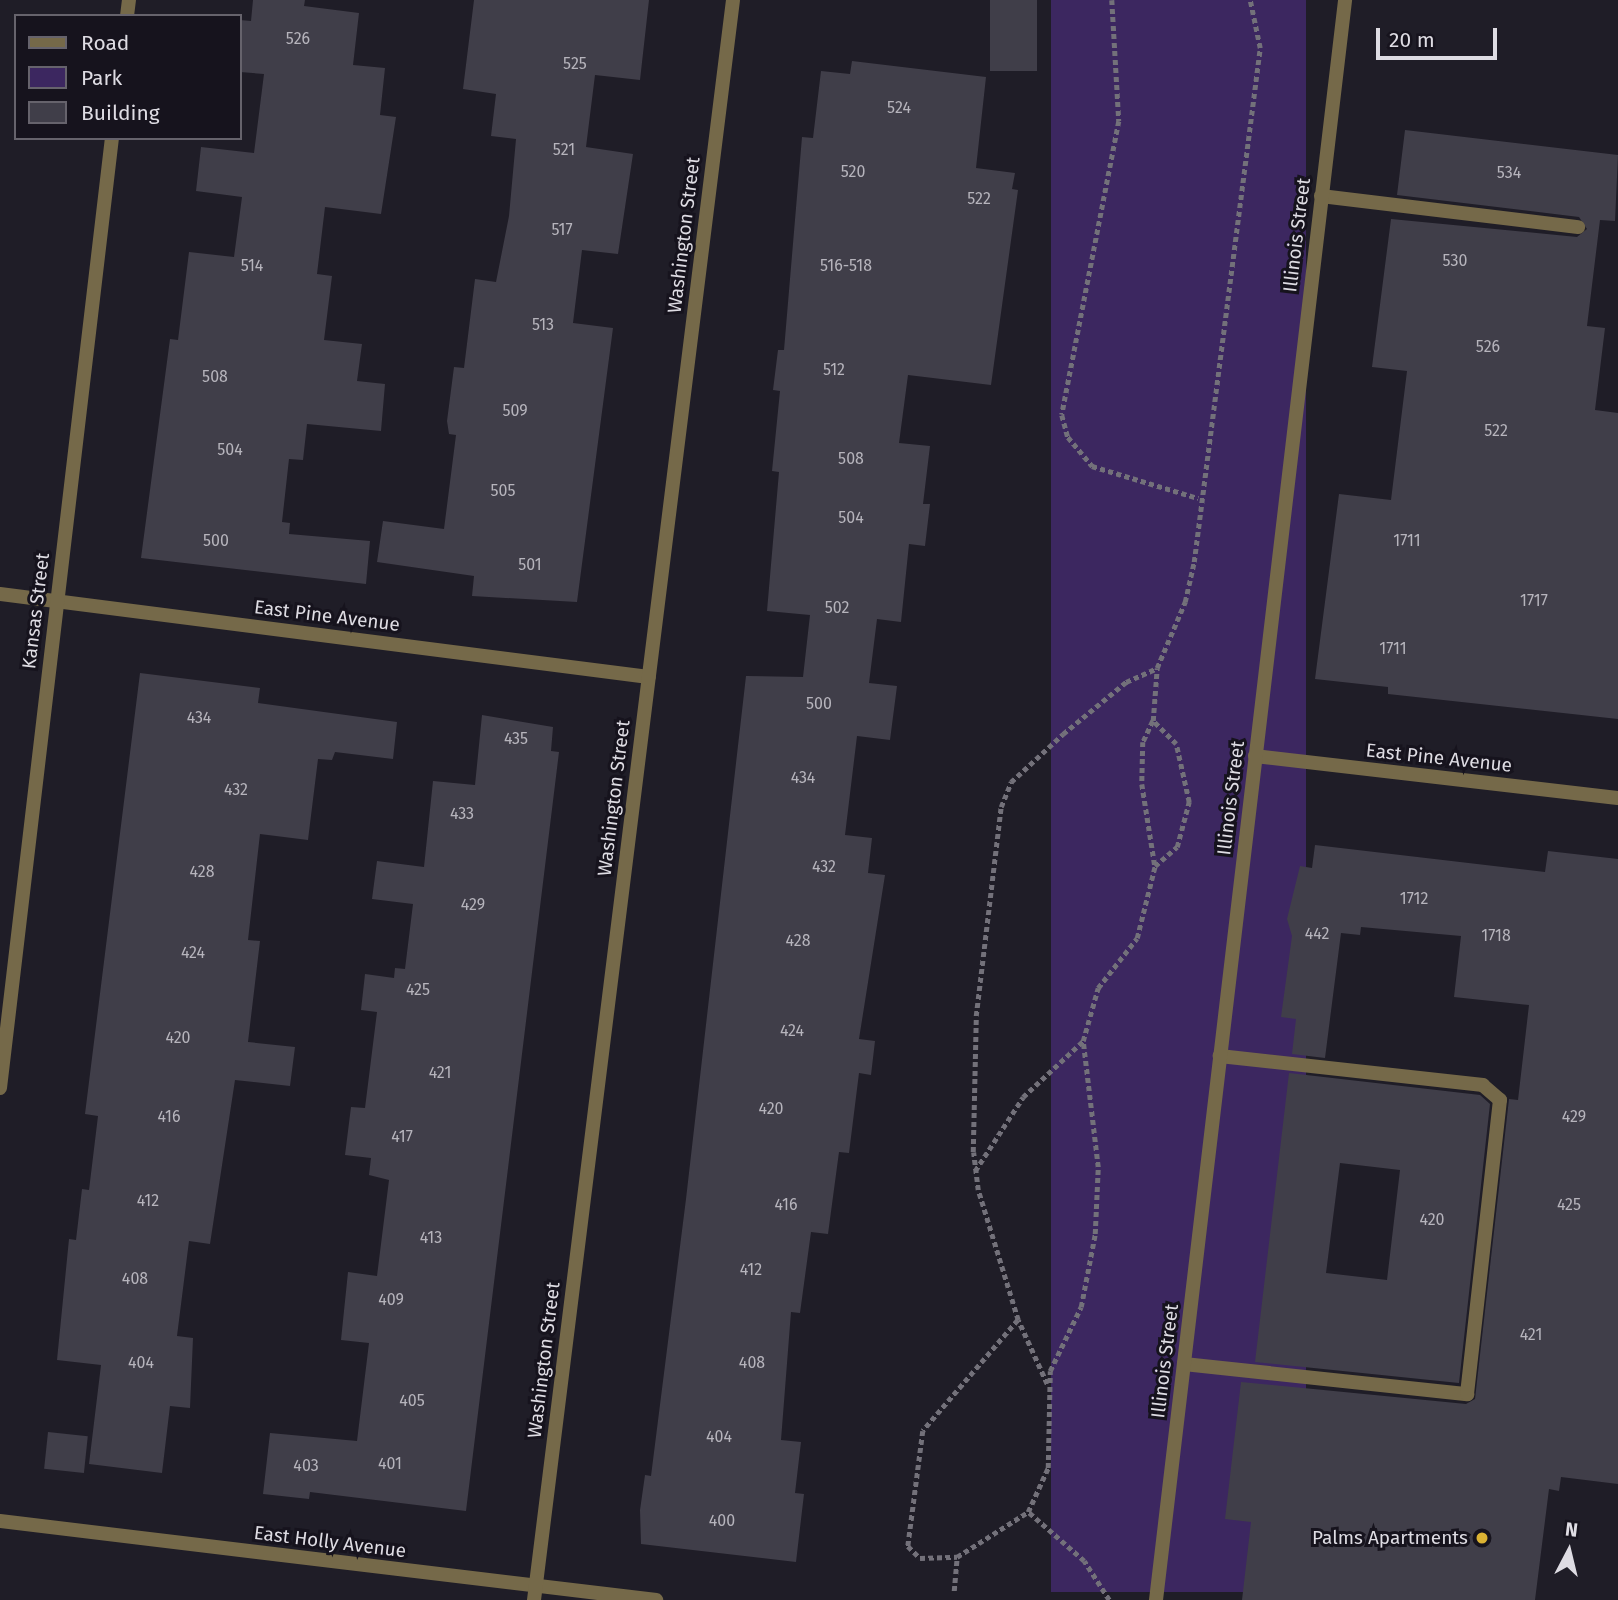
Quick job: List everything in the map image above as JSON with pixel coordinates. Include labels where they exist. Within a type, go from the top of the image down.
[{"type":"street","name":"Washington Street","points":[[535,1592],[733,0]]},
{"type":"street","name":"Illinois Street","points":[[1156,1600],[1345,0]]},
{"type":"street","name":"Kansas Street","points":[[0,1088],[112,140]]},
{"type":"street","points":[[1321,196],[1578,227]]},
{"type":"street","name":"East Pine Avenue","points":[[0,594],[649,677]]},
{"type":"street","name":"East Pine Avenue","points":[[1255,756],[1618,798]]},
{"type":"street","points":[[1184,1364],[1467,1394],[1469,1381],[1500,1100],[1483,1085],[1220,1056]]},
{"type":"street","name":"East Holly Avenue","points":[[0,1521],[535,1592],[656,1600]]},
{"type":"path","points":[[1112,0],[1119,121],[1062,415],[1068,437],[1092,466],[1198,498]]},
{"type":"path","points":[[1047,1385],[1081,1307],[1095,1234],[1098,1167],[1083,1041],[1098,988],[1137,938],[1156,866],[1142,783],[1143,742],[1153,721],[1157,668],[1185,602],[1260,48],[1250,0]]},
{"type":"path","points":[[1018,1320],[959,1384],[918,1444],[908,1546],[920,1558],[957,1557],[1028,1512],[1048,1468],[1047,1385],[1018,1320],[975,1172],[977,1007],[1004,795],[1084,717],[1126,682],[1157,668]]},
{"type":"path","points":[[1153,721],[1175,744],[1190,790],[1177,847],[1156,866]]},
{"type":"path","points":[[975,1172],[1023,1097],[1083,1041]]},
{"type":"path","points":[[1028,1512],[1084,1561],[1109,1600]]},
{"type":"path","points":[[954,1591],[957,1557]]},
{"type":"green space","points":[[1051,0],[1306,0],[1306,1592],[1051,1592]]},
{"type":"building","points":[[253,0],[305,0],[304,6],[359,13],[353,65],[385,68],[380,115],[396,117],[381,214],[325,207],[317,274],[332,276],[324,340],[362,344],[357,381],[385,384],[381,431],[307,424],[303,460],[289,459],[282,522],[290,523],[289,534],[370,541],[366,584],[141,558],[170,339],[178,340],[189,252],[234,257],[242,197],[196,191],[201,147],[254,153],[264,74],[242,72],[242,20],[251,21]]},
{"type":"building","points":[[474,0],[649,0],[640,80],[595,75],[586,147],[633,154],[618,254],[582,250],[573,323],[613,328],[577,602],[472,596],[474,576],[377,562],[383,521],[444,529],[456,435],[449,434],[447,421],[454,367],[464,368],[475,279],[496,282],[509,216],[516,139],[491,136],[496,94],[463,89]]},
{"type":"building","points":[[990,0],[1037,0],[1037,71],[990,71]]},
{"type":"building","points":[[852,61],[986,77],[976,168],[1015,173],[1012,189],[1018,190],[991,385],[908,375],[899,443],[930,446],[923,504],[930,504],[925,546],[909,544],[901,622],[877,619],[869,683],[897,686],[890,740],[857,736],[845,835],[872,838],[868,873],[885,875],[859,1039],[875,1041],[871,1075],[859,1073],[849,1153],[839,1152],[828,1234],[811,1232],[800,1313],[791,1312],[781,1440],[801,1442],[795,1493],[804,1494],[796,1562],[641,1544],[640,1510],[645,1475],[651,1476],[746,676],[803,677],[810,615],[767,611],[779,472],[772,471],[780,391],[773,390],[778,350],[784,350],[802,137],[813,138],[821,71],[850,74]]},
{"type":"building","points":[[1405,130],[1618,155],[1615,221],[1600,220],[1587,326],[1605,328],[1595,410],[1618,413],[1618,719],[1388,694],[1388,687],[1315,679],[1339,494],[1391,500],[1407,371],[1372,367],[1391,219],[1577,237],[1587,229],[1579,217],[1397,195]]},
{"type":"building","points":[[140,673],[260,688],[258,703],[397,722],[393,759],[335,752],[332,760],[318,759],[308,840],[260,834],[248,940],[260,941],[248,1042],[295,1047],[290,1086],[235,1080],[210,1244],[189,1241],[177,1336],[193,1338],[190,1408],[170,1406],[162,1473],[89,1464],[101,1365],[57,1360],[69,1239],[76,1240],[82,1189],[89,1190],[98,1116],[85,1114]]},
{"type":"building","points":[[482,715],[553,727],[551,751],[559,752],[466,1511],[310,1492],[309,1499],[263,1494],[270,1433],[357,1441],[369,1343],[341,1340],[348,1272],[377,1276],[389,1180],[369,1175],[371,1158],[345,1155],[351,1107],[365,1108],[377,1012],[361,1010],[365,974],[394,978],[395,968],[405,969],[413,904],[372,899],[377,861],[424,867],[433,781],[475,785]]},
{"type":"building","points":[[1315,845],[1545,872],[1548,851],[1618,859],[1618,1484],[1561,1477],[1559,1491],[1549,1489],[1535,1600],[1242,1600],[1251,1522],[1225,1519],[1241,1382],[1466,1404],[1475,1399],[1509,1099],[1518,1100],[1529,1005],[1454,997],[1461,936],[1361,927],[1360,935],[1341,933],[1325,1058],[1292,1054],[1296,1019],[1281,1017],[1292,936],[1287,919],[1300,866],[1312,868]]},
{"type":"building","points":[[1289,1073],[1480,1095],[1490,1104],[1459,1383],[1255,1362]],"holes":[[[1340,1163],[1400,1170],[1387,1280],[1326,1273]]]},
{"type":"building","points":[[48,1432],[88,1436],[84,1473],[44,1469]]},
{"type":"place","name":"Palms Apartments","points":[[1482,1538]]}]
